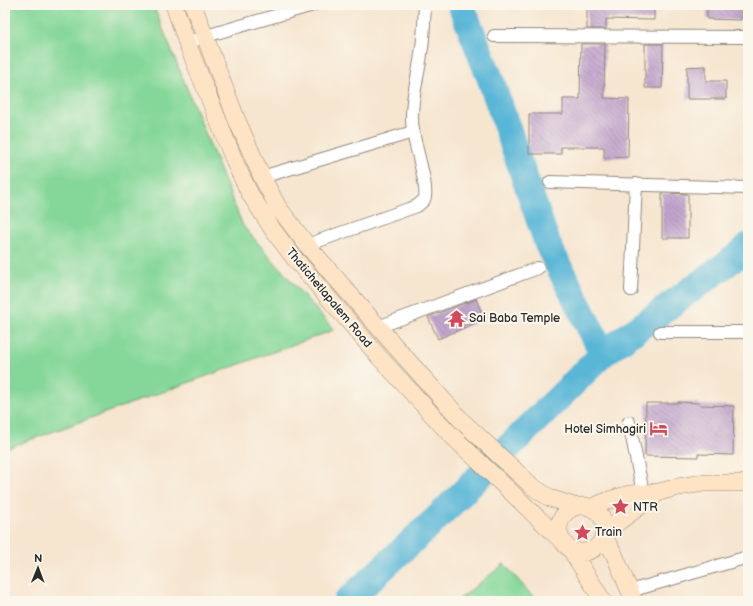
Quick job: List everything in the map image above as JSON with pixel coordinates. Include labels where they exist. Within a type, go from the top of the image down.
[{"type":"main road","name":"Thatichetlapalem Road","points":[[174,5],[187,43],[236,165],[250,194],[273,230],[295,259],[380,358],[449,433],[566,544],[603,601]]},
{"type":"main road","name":"Thatichetlapalem Road","points":[[193,5],[236,118],[262,178],[278,207],[307,245],[462,421],[533,486],[550,498],[574,506]]},
{"type":"main road","points":[[592,507],[630,494],[651,493],[702,483],[748,483]]},
{"type":"main road","points":[[632,596],[605,535],[605,524],[603,517],[598,512],[592,507],[583,505],[574,506],[561,516],[558,524],[558,531],[566,544],[577,552],[590,551],[596,548],[601,543],[605,535],[651,493]]},
{"type":"street","points":[[187,43],[206,36],[313,5]]},
{"type":"street","points":[[307,245],[417,206],[424,199],[426,189],[413,132],[412,108],[424,32],[425,5]]},
{"type":"street","points":[[494,36],[748,38]]},
{"type":"street","points":[[262,178],[413,132]]},
{"type":"street","points":[[550,182],[748,188]]},
{"type":"street","points":[[631,290],[636,184]]},
{"type":"street","points":[[378,327],[538,268]]},
{"type":"street","points":[[660,332],[748,332]]},
{"type":"street","points":[[629,422],[651,493]]},
{"type":"street","points":[[632,596],[748,557]]},
{"type":"green space","points":[[5,5],[153,5],[243,226],[334,330],[5,449]]},
{"type":"green space","points":[[504,564],[537,601],[457,601]]},
{"type":"building","points":[[587,5],[654,5],[654,20],[606,19],[606,29],[587,29]]},
{"type":"building","points":[[707,5],[741,5],[741,20],[707,19]]},
{"type":"building","points":[[581,44],[605,44],[604,98],[629,99],[628,157],[604,158],[604,147],[561,147],[561,154],[529,154],[529,114],[563,114],[563,99],[580,99]]},
{"type":"building","points":[[645,44],[663,44],[662,88],[645,88]]},
{"type":"building","points":[[706,66],[706,81],[726,81],[726,99],[687,99],[687,67]]},
{"type":"building","points":[[662,193],[688,194],[688,238],[662,238]]},
{"type":"building","name":"Sai Baba Temple","points":[[476,299],[484,319],[438,339],[428,317]]},
{"type":"building","points":[[646,403],[699,403],[699,405],[734,406],[733,455],[698,454],[698,457],[645,456]]},
{"type":"waterway","points":[[461,5],[490,78],[548,245],[603,354]]},
{"type":"waterway","points":[[347,601],[435,520],[603,354],[740,254],[748,246]]},
{"type":"place","name":"Sai Baba Temple","points":[[456,318]]},
{"type":"place","name":"Hotel Simhagiri","points":[[659,429]]},
{"type":"place","name":"NTR","points":[[620,507]]},
{"type":"place","name":"Train","points":[[582,532]]}]
